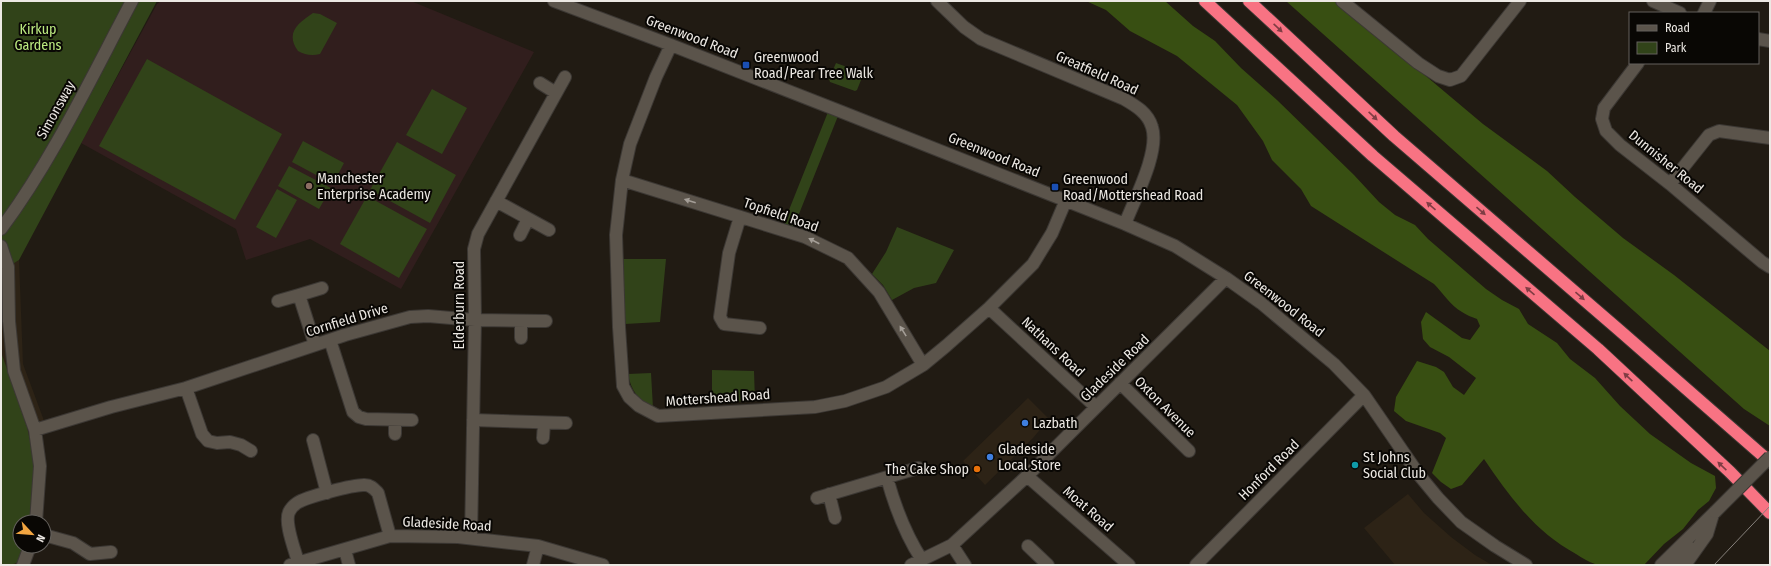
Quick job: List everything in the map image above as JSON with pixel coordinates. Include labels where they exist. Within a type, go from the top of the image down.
[{"type":"highway","points":[[1205,1],[1373,156],[1598,349],[1730,472],[1770,513]]},
{"type":"highway","points":[[1249,1],[1394,136],[1770,462]]},
{"type":"street","name":"Simonsway","points":[[1,229],[30,186],[75,108],[132,1]]},
{"type":"street","name":"Greenwood Road","points":[[554,1],[574,5],[671,45],[1066,200],[1175,246],[1226,278],[1300,334],[1334,364],[1364,395],[1419,475],[1438,498],[1461,522],[1495,546],[1526,565]]},
{"type":"street","points":[[1342,1],[1418,63],[1438,76],[1450,80],[1461,76],[1520,1]]},
{"type":"street","points":[[1654,1],[1663,10],[1674,12]]},
{"type":"street","points":[[1704,12],[1710,1]]},
{"type":"street","name":"Greatfield Road","points":[[941,3],[964,27],[981,39],[1124,99],[1138,108],[1146,116],[1152,127],[1154,141],[1152,156],[1125,224]]},
{"type":"street","points":[[1759,39],[1770,41]]},
{"type":"street","name":"Mottershead Road","points":[[671,45],[656,77],[630,144],[622,180],[616,235],[619,327],[623,386],[629,397],[649,412],[658,416],[815,407],[845,401],[886,387],[923,365],[989,308],[1033,264],[1052,233],[1066,200]]},
{"type":"street","name":"Dunnisher Road","points":[[1637,64],[1604,108],[1602,119],[1606,131],[1620,145],[1670,184],[1762,262],[1770,267]]},
{"type":"street","name":"Elderburn Road","points":[[470,538],[475,320],[474,249],[478,234],[565,77]]},
{"type":"street","points":[[540,83],[556,93]]},
{"type":"street","points":[[1670,184],[1709,135],[1719,130],[1770,138]]},
{"type":"street","name":"Topfield Road","points":[[622,180],[805,237],[848,258],[879,292],[923,365]]},
{"type":"street","points":[[496,201],[549,230]]},
{"type":"street","points":[[740,217],[729,253],[720,317],[724,324],[760,328]]},
{"type":"street","points":[[520,235],[528,219]]},
{"type":"street","points":[[1,246],[8,266],[14,371],[35,430],[40,466],[37,514]]},
{"type":"street","name":"Gladeside Road","points":[[917,562],[952,545],[1027,476],[1226,278]]},
{"type":"street","points":[[278,301],[322,288]]},
{"type":"street","points":[[299,296],[315,345]]},
{"type":"street","name":"Nathans Road","points":[[989,308],[1096,407]]},
{"type":"street","name":"Cornfield Drive","points":[[35,430],[111,407],[186,388],[330,340],[410,317],[428,316],[475,320],[546,321]]},
{"type":"street","points":[[521,321],[521,338]]},
{"type":"street","points":[[330,340],[353,412],[359,417],[366,419],[412,420]]},
{"type":"street","name":"Oxton Avenue","points":[[1120,384],[1189,451]]},
{"type":"street","points":[[186,388],[202,434],[208,441],[217,443],[230,442],[241,445],[251,451]]},
{"type":"street","name":"Honford Road","points":[[1196,565],[1364,395]]},
{"type":"street","points":[[395,434],[396,420]]},
{"type":"street","points":[[473,420],[566,424]]},
{"type":"street","points":[[543,438],[544,423]]},
{"type":"street","points":[[313,440],[327,493]]},
{"type":"street","points":[[1661,565],[1770,457]]},
{"type":"street","points":[[835,518],[823,496],[918,468]]},
{"type":"street","name":"Moat Road","points":[[1027,476],[1129,565]]},
{"type":"street","points":[[887,478],[896,509],[913,547],[917,562]]},
{"type":"street","points":[[294,564],[287,518],[289,512],[298,502],[327,493],[363,484],[374,488],[378,493],[390,536]]},
{"type":"street","points":[[1674,565],[1715,512]]},
{"type":"street","points":[[1685,565],[1707,534],[1715,512]]},
{"type":"street","name":"Gladeside Road","points":[[294,564],[390,536],[470,538],[538,546],[603,565]]},
{"type":"street","points":[[52,538],[73,543],[90,554],[111,552]]},
{"type":"street","points":[[952,545],[965,565]]},
{"type":"street","points":[[533,565],[538,546]]},
{"type":"street","points":[[1028,546],[1044,564]]},
{"type":"street","points":[[345,550],[350,565]]},
{"type":"street","points":[[23,565],[27,554]]},
{"type":"shaded area","name":"Manchester Enterprise Academy","points":[[161,1],[411,1],[534,52],[401,289],[310,239],[246,260],[236,229],[81,143],[157,4]]},
{"type":"shaded area","points":[[1,246],[8,266],[19,260],[23,364],[46,426],[27,427],[33,454],[22,514],[12,514],[12,554],[19,554],[18,565],[1,565]]},
{"type":"shaded area","points":[[1028,398],[1049,419],[1033,438],[985,485],[963,461]]},
{"type":"shaded area","points":[[1408,494],[1424,513],[1451,537],[1475,555],[1492,565],[1395,565],[1364,528]]},
{"type":"green space","name":"Kirkup Gardens","points":[[1,1],[157,1],[19,260],[8,267],[1,246]]},
{"type":"green space","points":[[1086,1],[1165,1],[1193,26],[1215,41],[1241,68],[1277,100],[1354,175],[1379,202],[1395,215],[1415,225],[1428,239],[1486,289],[1519,309],[1528,324],[1557,343],[1570,359],[1595,378],[1620,406],[1650,434],[1691,463],[1715,476],[1716,488],[1709,501],[1698,510],[1683,529],[1664,544],[1644,565],[1599,565],[1588,561],[1561,545],[1536,524],[1514,500],[1484,459],[1462,485],[1451,489],[1441,482],[1432,473],[1446,438],[1440,433],[1406,421],[1394,411],[1396,397],[1417,361],[1436,367],[1444,372],[1453,387],[1464,395],[1476,378],[1449,357],[1430,347],[1423,339],[1421,322],[1426,312],[1462,338],[1470,340],[1480,326],[1477,319],[1458,309],[1434,284],[1311,206],[1301,189],[1272,160],[1263,141],[1237,105],[1177,56],[1130,31],[1106,10]]},
{"type":"green space","points":[[1286,1],[1335,1],[1339,3],[1483,124],[1547,171],[1623,238],[1674,275],[1770,351],[1770,426],[1744,409]]},
{"type":"green space","points":[[313,13],[320,14],[337,23],[320,54],[311,55],[298,51],[294,45],[293,34],[298,25]]},
{"type":"green space","points":[[147,59],[282,134],[235,220],[99,146]]},
{"type":"green space","points":[[836,63],[861,72],[863,75],[857,90],[855,91],[830,82],[829,79]]},
{"type":"green space","points":[[432,89],[467,108],[442,154],[406,135]]},
{"type":"green space","points":[[828,112],[838,116],[793,229],[783,225]]},
{"type":"green space","points":[[303,141],[344,163],[333,184],[292,162]]},
{"type":"green space","points":[[397,142],[456,175],[430,223],[370,190]]},
{"type":"green space","points":[[289,166],[331,188],[319,209],[278,186]]},
{"type":"green space","points":[[277,189],[297,200],[276,238],[256,227]]},
{"type":"green space","points":[[367,196],[427,229],[399,278],[340,244]]},
{"type":"green space","points":[[897,227],[954,250],[936,283],[914,288],[892,300],[883,285],[872,274],[886,252]]},
{"type":"green space","points":[[623,259],[666,259],[660,322],[625,324]]},
{"type":"green space","points":[[1,352],[27,427],[33,454],[34,487],[31,514],[12,514],[12,554],[23,554],[22,556],[18,562],[1,565]]},
{"type":"green space","points":[[712,370],[754,371],[755,401],[712,402]]},
{"type":"green space","points":[[651,373],[653,408],[643,402],[633,390],[628,374]]},
{"type":"tram line","points":[[1714,565],[1770,506]]},
{"type":"place","name":"Greenwood Road/Pear Tree Walk","points":[[746,65]]},
{"type":"place","name":"Manchester Enterprise Academy","points":[[309,186]]},
{"type":"place","name":"Greenwood Road/Mottershead Road","points":[[1055,187]]},
{"type":"place","name":"Lazbath","points":[[1025,423]]},
{"type":"place","name":"Gladeside Local Store","points":[[990,457]]},
{"type":"place","name":"St Johns Social Club","points":[[1355,465]]},
{"type":"place","name":"The Cake Shop","points":[[977,469]]}]
